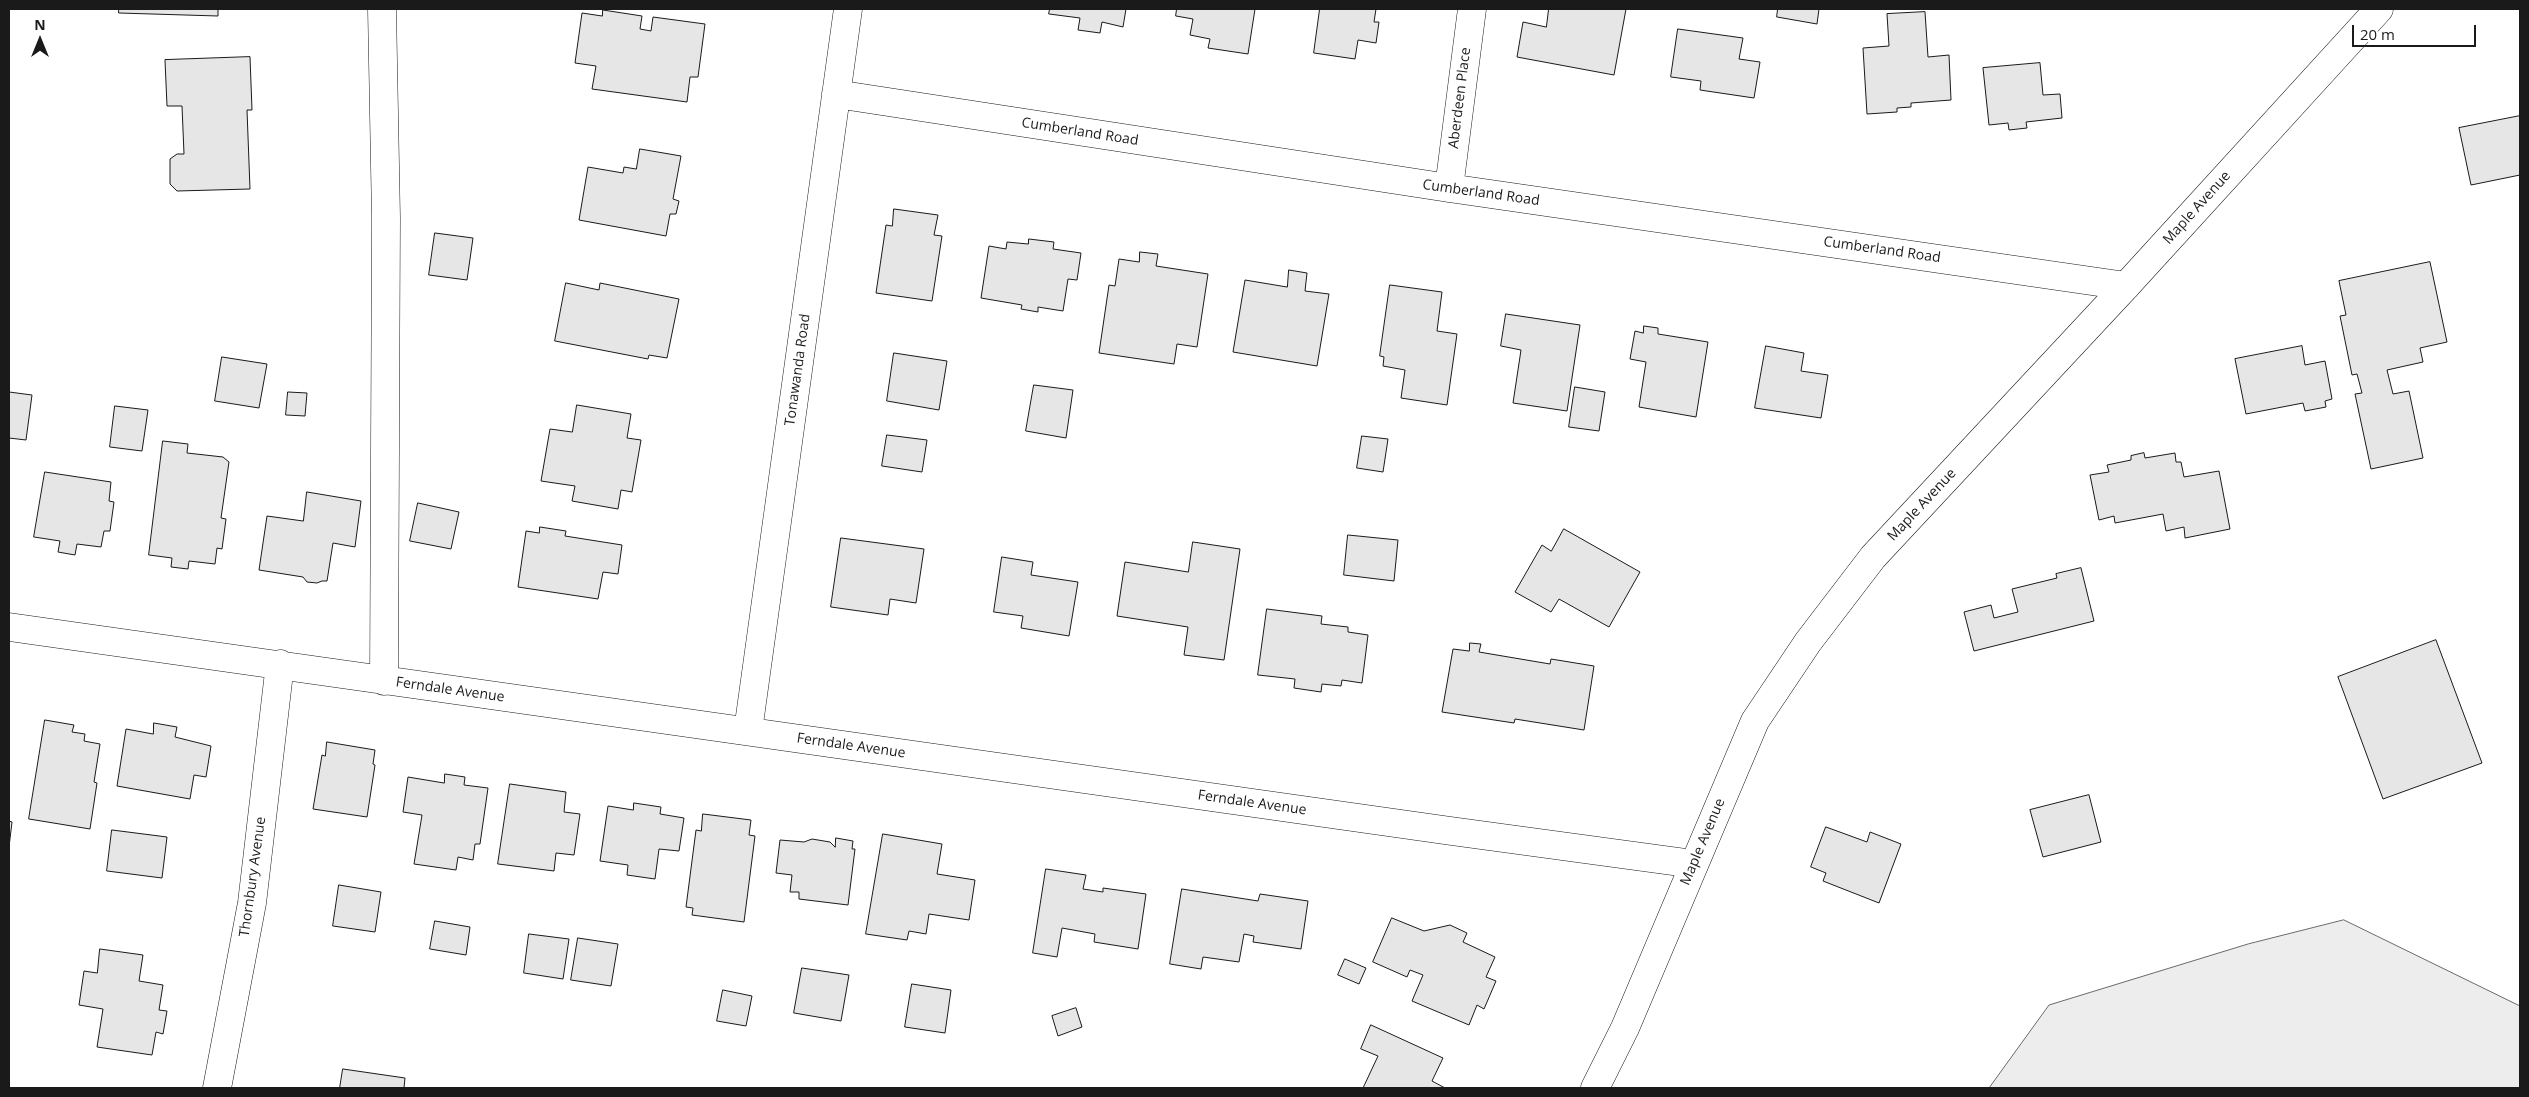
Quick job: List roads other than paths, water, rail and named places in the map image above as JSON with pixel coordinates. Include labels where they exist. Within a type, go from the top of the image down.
[{"type":"street","points":[[382,9],[386,218],[384,681]]},
{"type":"street","name":"Tonawanda Road","points":[[748,732],[848,9]]},
{"type":"street","name":"Aberdeen Place","points":[[1449,188],[1472,9]]},
{"type":"street","name":"Maple Avenue","points":[[1595,1088],[1625,1028],[1756,721],[1808,642],[1873,557],[2126,286],[2379,9]]},
{"type":"street","name":"Cumberland Road","points":[[836,94],[1449,188],[2126,286]]},
{"type":"street","name":"Ferndale Avenue","points":[[9,627],[280,664],[384,681],[1451,832],[1694,864]]},
{"type":"street","name":"Thornbury Avenue","points":[[218,1088],[252,903],[280,664]]}]
